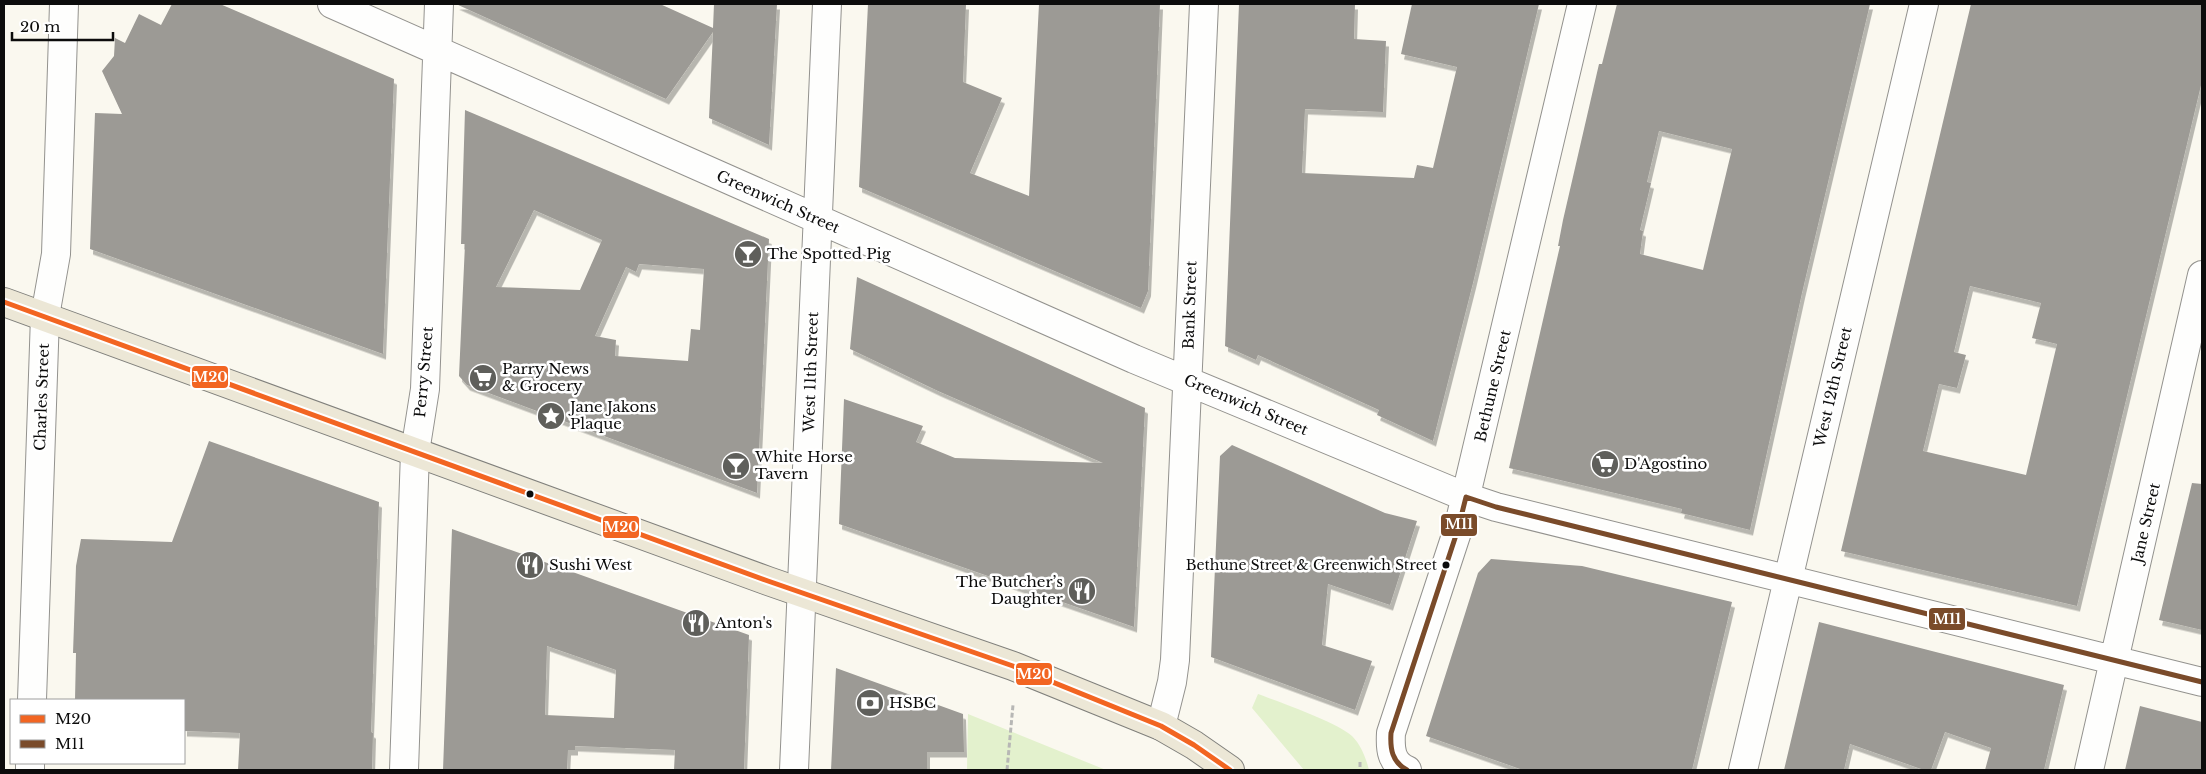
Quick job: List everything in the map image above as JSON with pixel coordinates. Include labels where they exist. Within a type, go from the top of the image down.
[{"type":"main road","points":[[4,302],[768,581],[802,591],[1013,666],[1161,726],[1194,745],[1230,770]]},
{"type":"street","name":"Charles Street","points":[[32,699],[45,316],[56,254],[64,4]]},
{"type":"street","name":"Greenwich Street","points":[[332,4],[817,220],[1188,381],[1466,497],[1505,509],[2202,682]]},
{"type":"street","name":"Perry Street","points":[[404,770],[415,452],[426,389],[440,4]]},
{"type":"street","name":"West 11th Street","points":[[794,770],[827,4]]},
{"type":"street","name":"Bank Street","points":[[1161,726],[1172,682],[1174,660],[1204,4]]},
{"type":"street","name":"Bethune Street","points":[[1402,766],[1391,751],[1391,733],[1458,529],[1582,4]]},
{"type":"street","name":"West 12th Street","points":[[1743,770],[1924,4]]},
{"type":"street","name":"Jane Street","points":[[2089,770],[2202,275]]},
{"type":"path","points":[[1009,770],[1012,705]]},
{"type":"green space","points":[[1258,694],[1307,713],[1345,731],[1358,743],[1365,756],[1369,770],[1304,770],[1252,708]]},
{"type":"green space","points":[[968,714],[1106,770],[967,770]]},
{"type":"building","points":[[172,4],[220,4],[394,79],[383,354],[90,249],[95,113],[122,114],[102,71],[114,56],[115,38],[125,43],[139,14],[161,25]]},
{"type":"building","points":[[456,4],[660,4],[713,28],[714,4],[777,4],[769,145],[709,118],[713,32],[666,99]]},
{"type":"building","points":[[868,4],[966,4],[963,82],[1002,98],[970,173],[1029,196],[1039,4],[1160,4],[1148,291],[1141,308],[859,187]]},
{"type":"building","points":[[1239,4],[1355,4],[1354,39],[1386,41],[1383,112],[1305,109],[1302,173],[1414,178],[1417,165],[1433,168],[1457,67],[1401,54],[1412,4],[1539,4],[1473,283],[1433,441],[1377,415],[1379,410],[1258,355],[1256,360],[1225,346]]},
{"type":"building","points":[[1617,4],[1870,4],[1802,293],[1750,530],[1681,513],[1682,509],[1509,468],[1560,246],[1558,246],[1563,220],[1599,64],[1602,64]],"holes":[[[1659,131],[1732,149],[1703,270],[1640,254],[1643,231],[1640,230],[1651,183],[1647,182]]]},
{"type":"building","points":[[1971,4],[2202,4],[2202,81],[2077,606],[1841,551]],"holes":[[[1970,286],[2041,303],[2032,338],[2057,344],[2026,475],[1923,451],[1939,384],[1957,388],[1966,355],[1954,352]]]},
{"type":"building","points":[[465,110],[769,239],[757,493],[467,385],[459,376],[465,244],[461,244]],"holes":[[[534,210],[602,240],[580,290],[496,287]],[[639,264],[704,269],[700,330],[691,329],[688,361],[615,356],[616,340],[595,336],[626,267],[636,272]]]},
{"type":"building","points":[[857,277],[1145,408],[1134,627],[839,524],[844,399],[923,426],[916,442],[955,458],[1103,463],[938,391],[850,349]]},
{"type":"building","points":[[209,441],[379,502],[371,732],[373,733],[372,770],[238,770],[240,733],[185,731],[185,699],[75,699],[76,653],[73,653],[76,566],[81,539],[172,542]]},
{"type":"building","points":[[1232,445],[1385,513],[1417,521],[1390,605],[1328,584],[1322,645],[1372,661],[1355,710],[1211,657],[1220,456]]},
{"type":"building","points":[[2192,483],[2202,484],[2202,630],[2159,620]]},
{"type":"building","points":[[452,529],[749,635],[744,770],[674,770],[675,750],[575,746],[575,750],[568,750],[567,770],[443,770]],"holes":[[[547,646],[616,670],[614,718],[545,715]]]},
{"type":"building","points":[[1491,559],[1582,566],[1732,602],[1692,770],[1523,770],[1426,736],[1478,573]]},
{"type":"building","points":[[1819,622],[2064,685],[2044,770],[1985,770],[1991,748],[1945,732],[1931,770],[1924,770],[1850,744],[1844,770],[1784,770]]},
{"type":"building","points":[[836,668],[963,714],[964,752],[927,752],[927,770],[831,770]]},
{"type":"building","points":[[2140,706],[2202,722],[2202,770],[2125,770]]},
{"type":"transit line","name":"M20","points":[[4,302],[768,581],[1013,666],[1161,726],[1194,745],[1230,770]]},
{"type":"transit line","name":"M11","points":[[1407,770],[1395,759],[1391,744],[1391,733],[1458,529],[1466,497],[1496,507],[2202,682]]},
{"type":"place","name":"The Spotted Pig","points":[[748,254]]},
{"type":"place","name":"Parry News & Grocery","points":[[483,378]]},
{"type":"place","name":"Jane Jakons Plaque","points":[[551,416]]},
{"type":"place","name":"D'Agostino","points":[[1605,464]]},
{"type":"place","name":"White Horse Tavern","points":[[736,466]]},
{"type":"place","name":"Sushi West","points":[[530,565]]},
{"type":"place","name":"Bethune Street & Greenwich Street","points":[[1446,565]]},
{"type":"place","name":"The Butcher’s Daughter","points":[[1082,591]]},
{"type":"place","name":"Anton's","points":[[696,623]]},
{"type":"place","name":"HSBC","points":[[870,703]]}]
